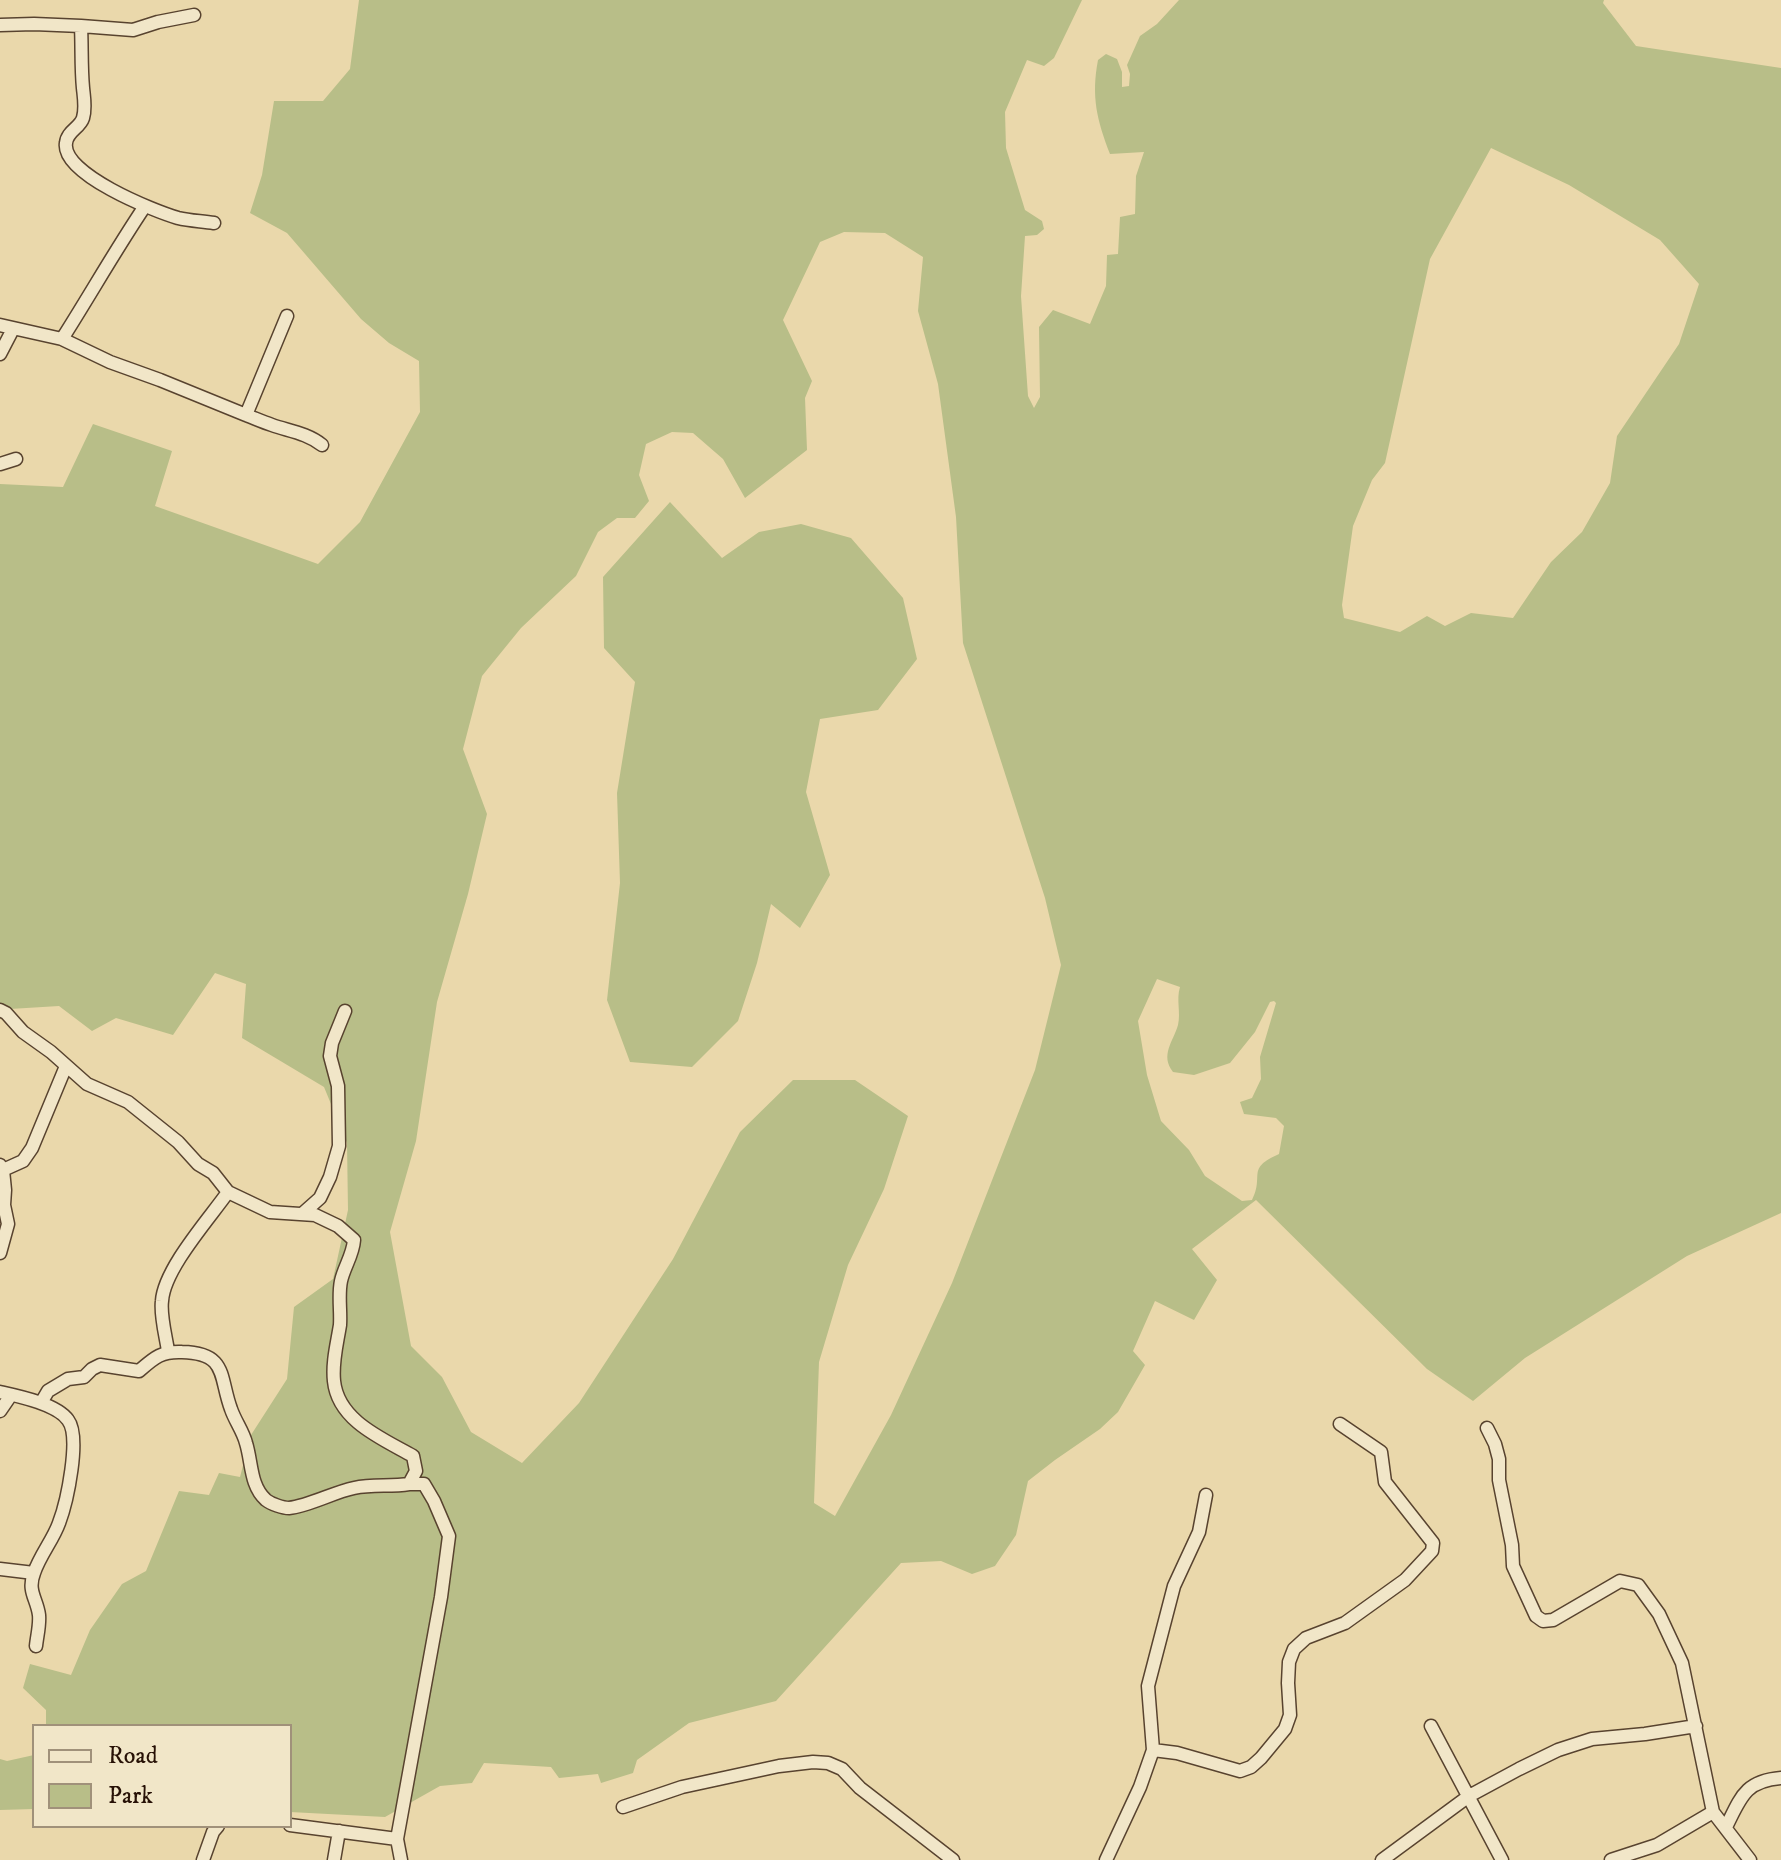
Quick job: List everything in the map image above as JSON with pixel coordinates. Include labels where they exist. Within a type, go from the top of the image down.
[{"type":"street","points":[[0,25],[133,30],[194,15]]},
{"type":"street","points":[[81,26],[85,101],[80,125],[71,132],[66,143],[68,154],[90,177],[145,206],[178,218],[214,223]]},
{"type":"street","points":[[62,339],[145,206]]},
{"type":"street","points":[[246,415],[287,316]]},
{"type":"street","points":[[0,354],[6,327],[62,339],[110,362],[274,426],[290,429],[322,445]]},
{"type":"street","points":[[0,464],[16,459]]},
{"type":"street","points":[[0,1010],[87,1084],[128,1102],[178,1142],[198,1164],[213,1173],[228,1192],[270,1212],[315,1215],[338,1226],[354,1240],[340,1282],[340,1325],[335,1346],[334,1383],[341,1401],[358,1424],[413,1456],[416,1471],[409,1484]]},
{"type":"street","points":[[302,1214],[320,1198],[339,1146],[338,1086],[330,1056],[345,1011]]},
{"type":"street","points":[[0,1253],[8,1224],[2,1167],[23,1161],[32,1148],[66,1066]]},
{"type":"street","points":[[168,1351],[162,1300],[169,1277],[184,1251],[228,1192]]},
{"type":"street","points":[[41,1403],[48,1391],[68,1379],[84,1377],[100,1365],[139,1371],[168,1351],[191,1352],[214,1360],[223,1371],[225,1391],[245,1440],[255,1486],[267,1501],[287,1508],[352,1488],[380,1484],[424,1484],[449,1536],[441,1597],[397,1839],[401,1860]]},
{"type":"street","points":[[0,1411],[6,1394],[41,1403],[67,1417],[74,1435],[72,1464],[60,1520],[34,1573],[32,1596],[39,1616],[36,1646]]},
{"type":"street","points":[[1153,1750],[1177,1753],[1240,1771],[1251,1767],[1285,1729],[1290,1715],[1289,1662],[1294,1649],[1306,1638],[1345,1623],[1405,1580],[1432,1551],[1433,1543],[1385,1482],[1381,1452],[1340,1424]]},
{"type":"street","points":[[1487,1428],[1499,1459],[1499,1480],[1513,1566],[1536,1616],[1543,1621],[1553,1620],[1620,1581],[1638,1585],[1659,1614],[1682,1663],[1713,1812],[1750,1860]]},
{"type":"street","points":[[1106,1860],[1140,1787],[1153,1750],[1148,1686],[1174,1586],[1199,1532],[1206,1495]]},
{"type":"street","points":[[0,1569],[34,1573]]},
{"type":"street","points":[[1431,1726],[1502,1860]]},
{"type":"street","points":[[1382,1860],[1469,1796],[1558,1750],[1592,1739],[1696,1726]]},
{"type":"street","points":[[623,1807],[682,1787],[779,1766],[828,1763],[842,1769],[860,1788],[953,1860]]},
{"type":"street","points":[[1726,1827],[1744,1793],[1756,1783],[1781,1778]]},
{"type":"street","points":[[1611,1860],[1657,1845],[1713,1812]]},
{"type":"street","points":[[292,1825],[397,1839]]},
{"type":"street","points":[[203,1860],[216,1828]]},
{"type":"street","points":[[334,1860],[339,1831]]},
{"type":"green space","points":[[359,0],[1082,0],[1054,58],[1044,66],[1027,60],[1005,112],[1006,148],[1025,210],[1042,221],[1044,229],[1037,235],[1025,236],[1021,296],[1028,396],[1034,408],[1040,397],[1039,327],[1053,310],[1090,324],[1106,286],[1107,255],[1118,254],[1120,217],[1135,214],[1136,176],[1144,152],[1110,154],[1096,108],[1098,60],[1106,54],[1117,59],[1122,72],[1122,87],[1129,86],[1127,65],[1140,36],[1157,24],[1179,0],[1604,0],[1603,3],[1636,46],[1781,68],[1781,1213],[1687,1256],[1525,1358],[1473,1401],[1427,1369],[1256,1200],[1192,1249],[1217,1280],[1194,1320],[1155,1301],[1133,1351],[1145,1365],[1118,1412],[1100,1429],[1028,1481],[1016,1535],[995,1566],[972,1574],[941,1561],[901,1563],[776,1701],[689,1723],[637,1760],[633,1773],[601,1783],[598,1774],[559,1778],[551,1767],[484,1763],[472,1783],[440,1786],[385,1817],[292,1812],[292,1724],[46,1724],[46,1710],[23,1688],[30,1664],[71,1675],[90,1630],[122,1584],[146,1571],[179,1491],[209,1495],[219,1473],[240,1477],[251,1435],[287,1379],[294,1307],[333,1279],[348,1210],[347,1143],[324,1087],[242,1038],[246,984],[215,973],[173,1035],[116,1018],[92,1031],[59,1006],[10,1009],[0,1003],[0,484],[63,487],[93,424],[172,451],[155,506],[318,564],[360,522],[420,412],[419,361],[389,343],[361,319],[287,233],[250,213],[262,175],[274,101],[323,101],[350,69]],"holes":[[[1491,148],[1569,185],[1660,240],[1699,284],[1679,344],[1617,436],[1610,483],[1582,532],[1551,562],[1513,618],[1471,613],[1445,626],[1427,616],[1400,632],[1344,618],[1342,605],[1353,526],[1372,480],[1385,463],[1430,259]],[[844,232],[885,233],[923,257],[918,311],[938,384],[956,517],[963,643],[1045,898],[1061,965],[1035,1070],[952,1283],[891,1415],[835,1516],[814,1503],[819,1362],[848,1265],[884,1189],[908,1116],[855,1080],[793,1080],[740,1132],[673,1259],[579,1403],[522,1463],[471,1432],[442,1377],[411,1346],[390,1232],[416,1141],[437,1002],[487,814],[463,749],[482,676],[521,628],[576,576],[598,532],[617,518],[635,518],[649,501],[639,475],[646,444],[672,432],[693,433],[723,459],[745,498],[807,450],[805,398],[812,381],[783,320],[820,242]],[[1157,979],[1180,987],[1178,1025],[1168,1054],[1173,1072],[1194,1075],[1230,1063],[1255,1032],[1270,1002],[1276,1003],[1260,1057],[1261,1079],[1252,1098],[1240,1102],[1244,1114],[1276,1118],[1284,1126],[1279,1154],[1259,1169],[1252,1200],[1242,1201],[1205,1176],[1189,1150],[1161,1121],[1147,1075],[1138,1021]]]},
{"type":"green space","points":[[670,502],[722,558],[759,532],[801,524],[851,538],[903,598],[917,659],[878,710],[820,719],[806,792],[830,875],[800,928],[771,904],[757,963],[738,1021],[692,1067],[630,1062],[607,1000],[620,883],[617,793],[635,682],[604,648],[603,577]]},
{"type":"green space","points":[[32,1755],[32,1809],[0,1810],[0,1759],[7,1761]]}]
